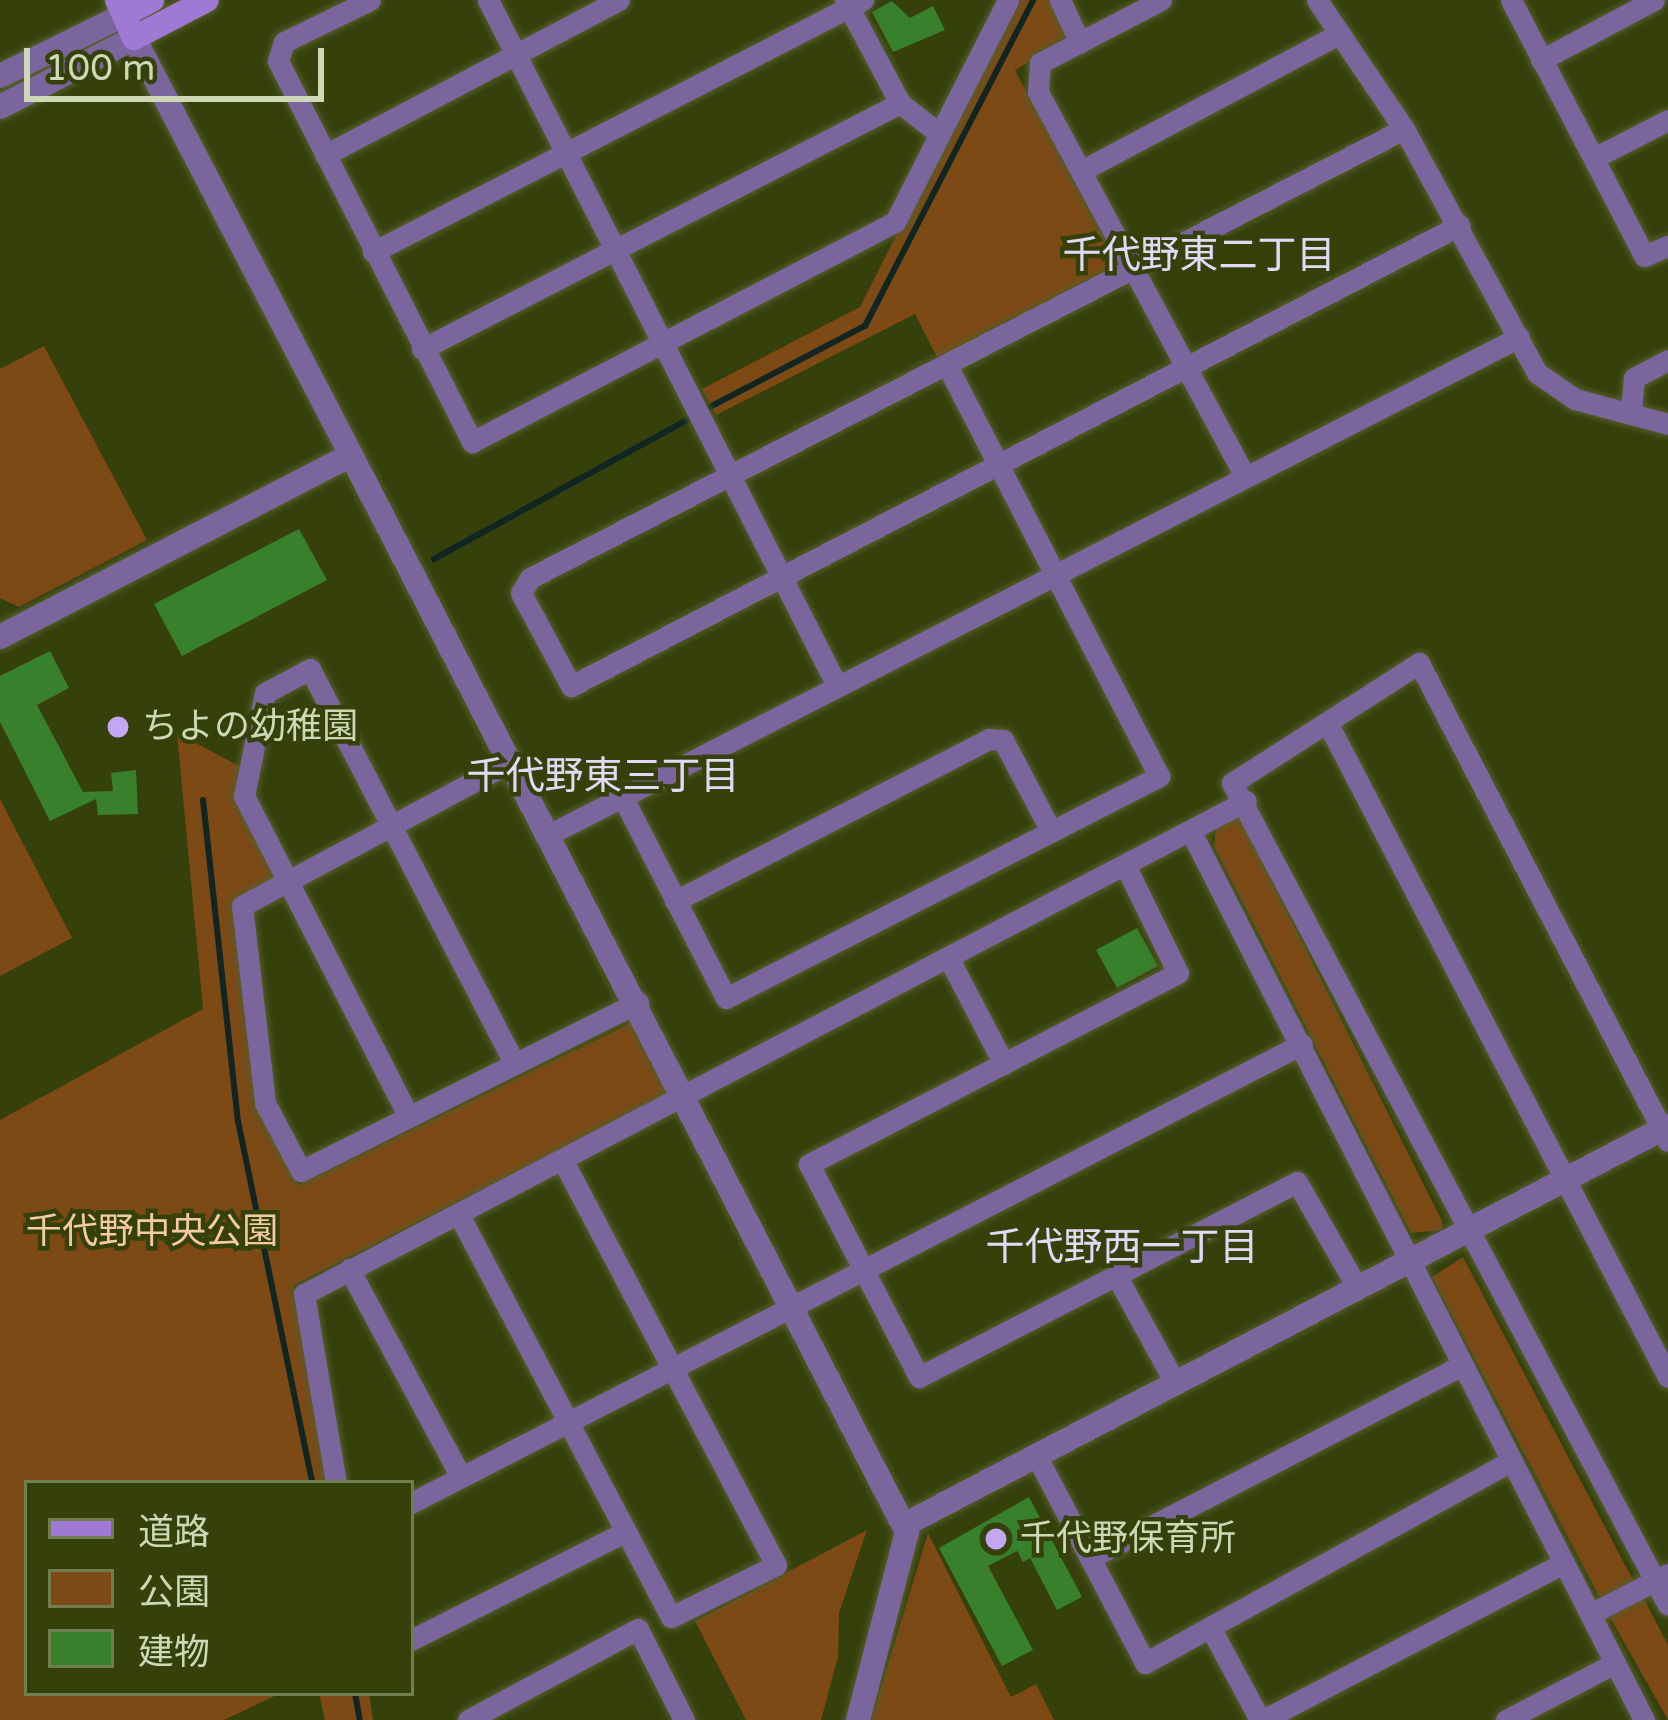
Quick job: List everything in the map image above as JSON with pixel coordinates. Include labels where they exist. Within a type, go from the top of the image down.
[{"type":"main road","points":[[125,18],[152,0]]},
{"type":"main road","points":[[125,18],[206,0]]},
{"type":"street","points":[[370,0],[284,42],[278,61],[472,442],[895,222],[1008,0]]},
{"type":"street","points":[[488,0],[835,682]]},
{"type":"street","points":[[325,155],[619,0]]},
{"type":"street","points":[[1060,0],[1080,43]]},
{"type":"street","points":[[1161,0],[1040,63],[1038,92],[1243,472]]},
{"type":"street","points":[[1317,0],[1404,129],[1538,373],[1575,399],[1631,410],[1668,424]]},
{"type":"street","points":[[1510,0],[1644,256],[1668,246]]},
{"type":"street","points":[[1541,61],[1654,0]]},
{"type":"street","points":[[373,252],[852,2],[900,103],[937,132]]},
{"type":"street","points":[[0,76],[125,18]]},
{"type":"street","points":[[0,107],[125,18]]},
{"type":"street","points":[[125,18],[638,1002],[904,1525],[858,1720]]},
{"type":"street","points":[[1081,171],[1340,33]]},
{"type":"street","points":[[422,349],[900,103]]},
{"type":"street","points":[[1594,158],[1668,120]]},
{"type":"street","points":[[1404,129],[530,578],[521,593],[571,686],[1000,468],[1460,225]]},
{"type":"street","points":[[550,834],[1243,472],[1519,337]]},
{"type":"street","points":[[1631,410],[1634,378],[1668,359]]},
{"type":"street","points":[[622,796],[726,998],[1159,776],[947,366]]},
{"type":"street","points":[[2,632],[351,455]]},
{"type":"street","points":[[904,1525],[1174,1381],[1468,1232],[1566,1180],[1666,1132],[1419,663],[1232,783],[1246,801],[1468,1232],[1662,1577],[1668,1605]]},
{"type":"street","points":[[409,1117],[244,796],[265,693],[310,669],[514,1062]]},
{"type":"street","points":[[1328,724],[1668,1377]]},
{"type":"street","points":[[675,901],[989,739],[1003,740],[1051,831]]},
{"type":"street","points":[[512,761],[242,906],[266,1103],[301,1171],[638,1002]]},
{"type":"street","points":[[335,1480],[304,1294],[1246,801]]},
{"type":"street","points":[[1191,832],[1302,1044],[1459,1366],[1562,1564],[1594,1612],[1644,1720]]},
{"type":"street","points":[[1126,867],[1178,973],[809,1164],[920,1377],[1297,1182],[1357,1287]]},
{"type":"street","points":[[948,957],[1004,1064]]},
{"type":"street","points":[[414,1501],[573,1426],[1302,1044]]},
{"type":"street","points":[[459,1215],[671,1617],[776,1565],[563,1161]]},
{"type":"street","points":[[349,1269],[461,1477]]},
{"type":"street","points":[[1115,1275],[1174,1381]]},
{"type":"street","points":[[1090,1558],[1459,1366]]},
{"type":"street","points":[[1036,1455],[1145,1664],[1509,1462]]},
{"type":"street","points":[[414,1638],[623,1533]]},
{"type":"street","points":[[1210,1627],[1261,1720],[1562,1564]]},
{"type":"street","points":[[1594,1612],[1662,1577]]},
{"type":"street","points":[[468,1720],[638,1629],[684,1720]]},
{"type":"street","points":[[1506,1720],[1615,1663]]},
{"type":"green space","points":[[1014,0],[1052,0],[1070,39],[1015,70],[1116,261],[1113,271],[939,361],[915,314],[716,415],[702,389],[860,307]]},
{"type":"green space","points":[[44,346],[147,540],[19,607],[0,598],[0,369]]},
{"type":"green space","name":"千代野中央公園","points":[[177,733],[241,767],[278,878],[235,899],[258,1110],[298,1185],[635,1021],[670,1093],[294,1285],[326,1480],[24,1480],[24,1696],[275,1696],[224,1720],[0,1720],[0,1120],[203,1009]]},
{"type":"green space","points":[[0,799],[72,938],[0,976]]},
{"type":"green space","points":[[1238,814],[1442,1221],[1442,1230],[1411,1233],[1214,846],[1216,828]]},
{"type":"green space","points":[[1463,1257],[1634,1582],[1601,1600],[1432,1277]]},
{"type":"green space","points":[[867,1530],[839,1613],[838,1657],[821,1720],[746,1720],[695,1621]]},
{"type":"green space","points":[[928,1533],[1011,1697],[1036,1684],[1054,1720],[871,1720]]},
{"type":"green space","points":[[1642,1595],[1668,1645],[1668,1720],[1607,1612]]},
{"type":"green space","points":[[320,1696],[369,1696],[373,1720],[325,1720]]},
{"type":"building","points":[[892,1],[910,18],[933,6],[945,30],[893,52],[872,12]]},
{"type":"building","points":[[299,529],[327,580],[182,656],[154,604]]},
{"type":"building","points":[[50,651],[69,688],[37,705],[83,792],[113,791],[111,773],[136,770],[138,814],[98,815],[96,799],[50,821],[0,722],[0,676]]},
{"type":"building","points":[[1137,928],[1158,966],[1117,988],[1096,950]]},
{"type":"building","points":[[1029,1497],[1082,1597],[1057,1610],[1030,1558],[1023,1562],[1017,1551],[988,1566],[1033,1650],[1002,1666],[939,1548]]},
{"type":"waterway","points":[[704,410],[865,326],[1033,0]]},
{"type":"waterway","points":[[434,559],[692,417]]},
{"type":"waterway","points":[[203,800],[238,1121],[311,1480]]},
{"type":"waterway","points":[[356,1696],[360,1720]]},
{"type":"place","name":"ちよの幼稚園","points":[[118,727]]},
{"type":"place","name":"千代野保育所","points":[[996,1539]]},
{"type":"district","name":"千代野東二丁目","points":[[1199,256]]},
{"type":"district","name":"千代野東三丁目","points":[[603,777]]},
{"type":"district","name":"千代野西一丁目","points":[[1122,1248]]}]
